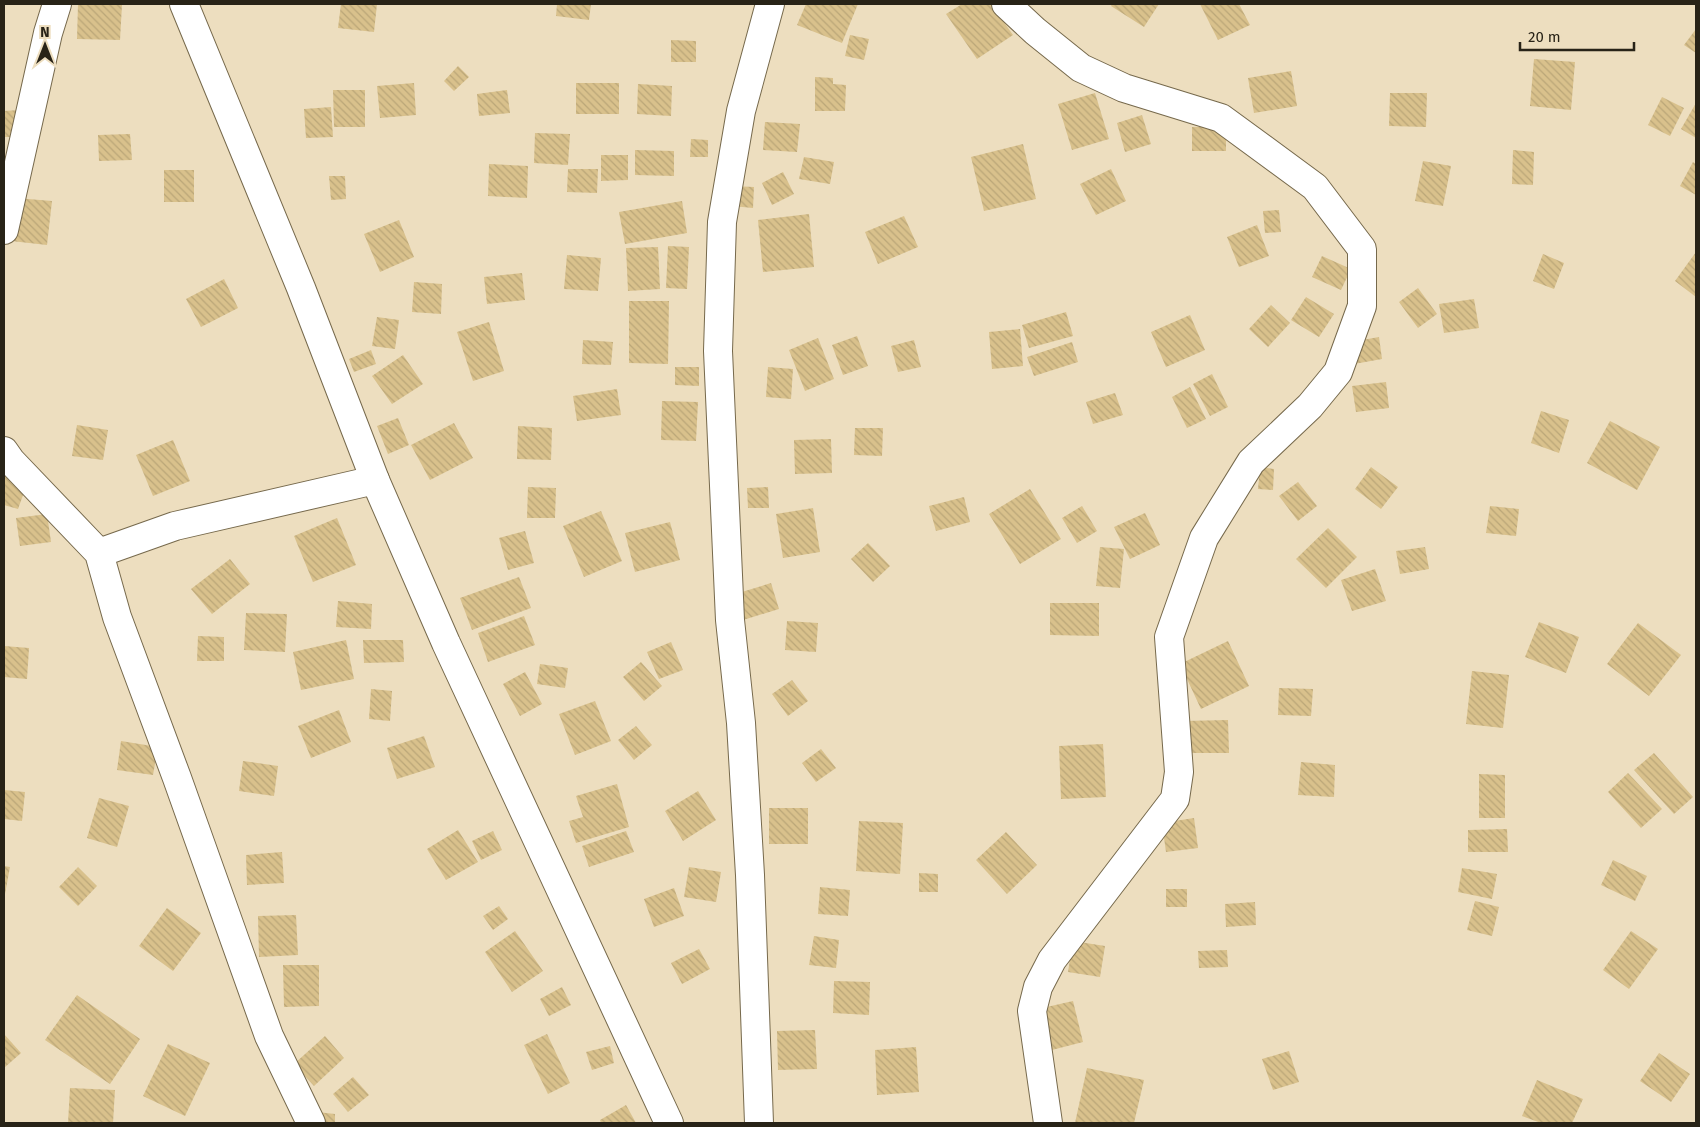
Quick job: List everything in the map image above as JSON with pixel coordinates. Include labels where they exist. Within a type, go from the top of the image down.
[{"type":"street","points":[[4,230],[48,33],[57,4]]},
{"type":"street","points":[[184,4],[301,288],[375,480],[446,643],[669,1123]]},
{"type":"street","points":[[759,1123],[750,865],[741,723],[730,620],[718,351],[722,222],[741,112],[770,4]]},
{"type":"street","points":[[1006,4],[1035,31],[1081,68],[1124,88],[1221,118],[1315,187],[1362,248],[1362,306],[1338,372],[1310,406],[1251,462],[1204,538],[1169,637],[1179,772],[1175,799],[1052,960],[1038,987],[1032,1011],[1048,1123]]},
{"type":"street","points":[[4,450],[11,461],[99,553],[116,617],[180,787],[269,1036],[312,1123]]},
{"type":"street","points":[[99,553],[174,526],[375,480]]},
{"type":"building","points":[[78,4],[122,5],[120,40],[77,39]]},
{"type":"building","points":[[341,4],[377,4],[374,32],[338,28]]},
{"type":"building","points":[[557,4],[591,4],[589,20],[556,16]]},
{"type":"building","points":[[806,4],[858,4],[842,43],[797,25]]},
{"type":"building","points":[[962,4],[991,4],[1013,35],[977,59],[946,14]]},
{"type":"building","points":[[1112,4],[1159,4],[1144,27],[1111,6]]},
{"type":"building","points":[[1200,4],[1239,4],[1250,25],[1218,40]]},
{"type":"building","points":[[1696,29],[1696,53],[1684,45]]},
{"type":"building","points":[[850,35],[869,39],[864,60],[845,56]]},
{"type":"building","points":[[671,40],[696,41],[696,62],[671,62]]},
{"type":"building","points":[[1534,59],[1575,62],[1571,110],[1530,106]]},
{"type":"building","points":[[458,66],[469,77],[454,91],[444,81]]},
{"type":"building","points":[[1291,71],[1297,106],[1254,113],[1248,78]]},
{"type":"building","points":[[815,77],[833,78],[833,84],[846,85],[845,111],[815,111]]},
{"type":"building","points":[[414,83],[416,115],[380,118],[377,86]]},
{"type":"building","points":[[576,83],[619,83],[619,114],[576,114]]},
{"type":"building","points":[[638,84],[672,86],[671,116],[637,114]]},
{"type":"building","points":[[333,90],[365,90],[365,127],[334,127]]},
{"type":"building","points":[[507,90],[510,113],[479,116],[477,94]]},
{"type":"building","points":[[1095,93],[1109,139],[1072,150],[1058,104]]},
{"type":"building","points":[[1390,93],[1427,93],[1426,127],[1389,126]]},
{"type":"building","points":[[1662,97],[1684,108],[1670,136],[1648,125]]},
{"type":"building","points":[[1696,103],[1696,138],[1681,129]]},
{"type":"building","points":[[331,107],[333,137],[306,138],[304,109]]},
{"type":"building","points":[[19,110],[19,137],[4,137],[4,111]]},
{"type":"building","points":[[1142,115],[1151,144],[1125,152],[1117,123]]},
{"type":"building","points":[[765,122],[800,124],[797,152],[763,150]]},
{"type":"building","points":[[1192,127],[1226,127],[1226,151],[1192,151]]},
{"type":"building","points":[[535,133],[570,134],[568,165],[534,163]]},
{"type":"building","points":[[130,134],[132,160],[99,161],[98,135]]},
{"type":"building","points":[[691,139],[708,140],[708,157],[690,157]]},
{"type":"building","points":[[1023,144],[1036,199],[984,211],[971,157]]},
{"type":"building","points":[[635,150],[674,151],[674,176],[635,175]]},
{"type":"building","points":[[1513,150],[1534,152],[1533,185],[1512,184]]},
{"type":"building","points":[[601,155],[628,155],[628,180],[601,181]]},
{"type":"building","points":[[804,157],[834,162],[830,184],[799,179]]},
{"type":"building","points":[[1423,161],[1451,166],[1443,206],[1415,201]]},
{"type":"building","points":[[1693,162],[1696,164],[1696,195],[1680,186]]},
{"type":"building","points":[[489,164],[528,166],[527,198],[488,196]]},
{"type":"building","points":[[568,169],[598,169],[597,193],[567,192]]},
{"type":"building","points":[[1111,169],[1126,201],[1096,215],[1080,184]]},
{"type":"building","points":[[164,170],[194,170],[194,202],[164,202]]},
{"type":"building","points":[[783,172],[794,194],[772,205],[762,183]]},
{"type":"building","points":[[329,176],[345,176],[346,199],[331,200]]},
{"type":"building","points":[[733,186],[754,187],[753,208],[732,206]]},
{"type":"building","points":[[16,198],[52,201],[47,245],[11,241]]},
{"type":"building","points":[[682,201],[687,233],[625,244],[619,212]]},
{"type":"building","points":[[1279,210],[1281,232],[1265,233],[1263,211]]},
{"type":"building","points":[[809,214],[814,267],[763,272],[758,220]]},
{"type":"building","points":[[904,216],[918,247],[878,264],[865,232]]},
{"type":"building","points":[[399,220],[414,257],[380,272],[364,234]]},
{"type":"building","points":[[1257,225],[1269,256],[1239,267],[1227,237]]},
{"type":"building","points":[[668,246],[689,247],[687,289],[666,288]]},
{"type":"building","points":[[658,247],[660,289],[628,291],[626,248]]},
{"type":"building","points":[[1696,252],[1696,297],[1675,281]]},
{"type":"building","points":[[1543,254],[1564,263],[1554,289],[1533,281]]},
{"type":"building","points":[[567,255],[601,258],[598,291],[564,289]]},
{"type":"building","points":[[1322,256],[1351,269],[1341,290],[1312,277]]},
{"type":"building","points":[[522,273],[525,300],[487,304],[484,277]]},
{"type":"building","points":[[224,279],[238,308],[201,327],[186,299]]},
{"type":"building","points":[[414,282],[442,284],[441,314],[412,312]]},
{"type":"building","points":[[1418,288],[1437,314],[1418,328],[1399,302]]},
{"type":"building","points":[[1306,297],[1334,314],[1319,337],[1291,320]]},
{"type":"building","points":[[1474,299],[1479,328],[1444,333],[1439,304]]},
{"type":"building","points":[[629,301],[669,301],[668,364],[629,363]]},
{"type":"building","points":[[1271,305],[1290,323],[1268,347],[1249,329]]},
{"type":"building","points":[[1066,312],[1073,336],[1029,348],[1022,325]]},
{"type":"building","points":[[1190,315],[1205,350],[1166,367],[1151,332]]},
{"type":"building","points":[[377,317],[399,320],[395,349],[372,346]]},
{"type":"building","points":[[489,322],[504,371],[473,381],[457,332]]},
{"type":"building","points":[[1020,329],[1023,366],[992,369],[989,332]]},
{"type":"building","points":[[857,336],[868,366],[843,375],[832,345]]},
{"type":"building","points":[[1379,337],[1382,359],[1354,364],[1351,342]]},
{"type":"building","points":[[818,338],[834,379],[805,391],[789,350]]},
{"type":"building","points":[[583,340],[613,342],[611,365],[582,364]]},
{"type":"building","points":[[914,340],[921,367],[898,372],[891,346]]},
{"type":"building","points":[[1072,342],[1078,362],[1034,376],[1027,357]]},
{"type":"building","points":[[371,350],[376,364],[354,372],[349,359]]},
{"type":"building","points":[[403,355],[423,384],[392,404],[372,376]]},
{"type":"building","points":[[675,367],[699,367],[699,386],[675,385]]},
{"type":"building","points":[[768,367],[793,369],[791,399],[766,397]]},
{"type":"building","points":[[1212,374],[1228,407],[1210,416],[1193,384]]},
{"type":"building","points":[[1386,382],[1389,408],[1356,412],[1352,386]]},
{"type":"building","points":[[1190,387],[1206,419],[1187,428],[1172,397]]},
{"type":"building","points":[[617,389],[621,415],[577,421],[573,396]]},
{"type":"building","points":[[1115,393],[1123,415],[1093,424],[1086,402]]},
{"type":"building","points":[[662,401],[698,402],[696,441],[661,440]]},
{"type":"building","points":[[1541,411],[1569,420],[1559,453],[1531,443]]},
{"type":"building","points":[[398,418],[409,445],[388,454],[377,426]]},
{"type":"building","points":[[1610,421],[1660,447],[1637,490],[1587,463]]},
{"type":"building","points":[[454,423],[473,458],[430,480],[411,445]]},
{"type":"building","points":[[77,425],[108,430],[103,460],[72,456]]},
{"type":"building","points":[[518,426],[552,428],[551,460],[517,459]]},
{"type":"building","points":[[855,428],[883,428],[882,456],[854,455]]},
{"type":"building","points":[[831,439],[832,473],[795,474],[794,440]]},
{"type":"building","points":[[173,440],[190,481],[153,496],[136,455]]},
{"type":"building","points":[[1260,467],[1274,469],[1273,490],[1258,489]]},
{"type":"building","points":[[1371,467],[1398,487],[1381,509],[1355,489]]},
{"type":"building","points":[[4,475],[27,484],[18,509],[4,505]]},
{"type":"building","points":[[1298,482],[1317,506],[1298,521],[1279,496]]},
{"type":"building","points":[[528,487],[556,488],[555,518],[527,518]]},
{"type":"building","points":[[768,487],[769,508],[748,508],[747,488]]},
{"type":"building","points":[[1030,489],[1061,539],[1020,564],[989,514]]},
{"type":"building","points":[[964,497],[970,522],[936,531],[929,506]]},
{"type":"building","points":[[1082,506],[1097,531],[1077,543],[1062,518]]},
{"type":"building","points":[[1490,506],[1519,509],[1516,536],[1486,533]]},
{"type":"building","points":[[813,508],[820,552],[783,558],[776,514]]},
{"type":"building","points":[[601,511],[622,561],[584,577],[563,526]]},
{"type":"building","points":[[1145,513],[1160,545],[1130,559],[1114,527]]},
{"type":"building","points":[[47,514],[51,542],[20,546],[16,518]]},
{"type":"building","points":[[337,518],[356,565],[313,582],[294,536]]},
{"type":"building","points":[[670,522],[680,560],[635,572],[625,533]]},
{"type":"building","points":[[1328,528],[1357,557],[1326,588],[1296,559]]},
{"type":"building","points":[[525,531],[534,563],[508,570],[499,538]]},
{"type":"building","points":[[868,543],[890,566],[873,582],[851,559]]},
{"type":"building","points":[[1100,547],[1124,549],[1120,588],[1096,586]]},
{"type":"building","points":[[1425,547],[1429,569],[1400,574],[1396,551]]},
{"type":"building","points":[[230,559],[250,584],[212,614],[191,589]]},
{"type":"building","points":[[1375,569],[1386,601],[1352,611],[1341,580]]},
{"type":"building","points":[[519,577],[531,608],[472,630],[460,598]]},
{"type":"building","points":[[771,583],[779,609],[740,621],[732,595]]},
{"type":"building","points":[[338,601],[372,604],[371,629],[336,627]]},
{"type":"building","points":[[1050,603],[1099,603],[1099,636],[1050,635]]},
{"type":"building","points":[[246,613],[287,614],[285,652],[244,650]]},
{"type":"building","points":[[524,616],[535,645],[488,662],[478,633]]},
{"type":"building","points":[[787,621],[818,623],[816,652],[785,650]]},
{"type":"building","points":[[1539,622],[1579,637],[1566,673],[1525,657]]},
{"type":"building","points":[[1638,623],[1681,655],[1649,696],[1607,664]]},
{"type":"building","points":[[198,636],[224,637],[224,661],[197,661]]},
{"type":"building","points":[[346,640],[354,679],[301,690],[293,652]]},
{"type":"building","points":[[363,640],[403,640],[404,662],[364,663]]},
{"type":"building","points":[[1228,641],[1249,686],[1201,709],[1180,664]]},
{"type":"building","points":[[671,642],[683,670],[659,679],[647,652]]},
{"type":"building","points":[[4,646],[29,648],[27,679],[4,677]]},
{"type":"building","points":[[641,662],[662,686],[644,701],[623,677]]},
{"type":"building","points":[[540,664],[568,668],[565,688],[537,684]]},
{"type":"building","points":[[1472,671],[1509,675],[1503,728],[1466,724]]},
{"type":"building","points":[[525,672],[542,704],[520,716],[503,684]]},
{"type":"building","points":[[792,680],[808,701],[788,716],[772,694]]},
{"type":"building","points":[[1279,688],[1313,689],[1311,716],[1278,715]]},
{"type":"building","points":[[371,689],[392,691],[390,721],[369,719]]},
{"type":"building","points":[[595,701],[611,741],[575,755],[559,714]]},
{"type":"building","points":[[339,710],[351,742],[311,758],[298,726]]},
{"type":"building","points":[[1228,720],[1229,753],[1185,753],[1184,721]]},
{"type":"building","points":[[636,726],[652,745],[634,760],[618,740]]},
{"type":"building","points":[[424,736],[435,767],[397,779],[387,748]]},
{"type":"building","points":[[121,741],[158,747],[153,775],[117,770]]},
{"type":"building","points":[[1103,744],[1106,797],[1061,799],[1059,746]]},
{"type":"building","points":[[821,749],[836,768],[816,782],[802,763]]},
{"type":"building","points":[[1654,753],[1693,797],[1674,814],[1634,770]]},
{"type":"building","points":[[243,761],[278,766],[274,796],[239,791]]},
{"type":"building","points":[[1301,762],[1335,765],[1334,797],[1298,795]]},
{"type":"building","points":[[1628,773],[1662,809],[1641,828],[1608,792]]},
{"type":"building","points":[[1479,774],[1505,775],[1505,818],[1479,818]]},
{"type":"building","points":[[617,784],[629,827],[576,843],[569,821],[583,817],[576,796]]},
{"type":"building","points":[[4,790],[25,792],[22,821],[4,819]]},
{"type":"building","points":[[698,791],[716,820],[683,841],[665,811]]},
{"type":"building","points":[[99,798],[129,806],[117,847],[87,838]]},
{"type":"building","points":[[769,808],[808,808],[808,844],[769,844]]},
{"type":"building","points":[[1194,818],[1198,848],[1166,852],[1162,823]]},
{"type":"building","points":[[859,821],[903,823],[900,874],[856,871]]},
{"type":"building","points":[[1507,829],[1508,852],[1468,852],[1468,830]]},
{"type":"building","points":[[458,830],[478,862],[446,880],[427,849]]},
{"type":"building","points":[[493,831],[502,850],[481,860],[472,841]]},
{"type":"building","points":[[626,831],[634,852],[589,867],[582,846]]},
{"type":"building","points":[[1006,832],[1037,865],[1007,894],[976,860]]},
{"type":"building","points":[[282,852],[284,883],[247,885],[246,855]]},
{"type":"building","points":[[1613,860],[1647,876],[1635,901],[1601,885]]},
{"type":"building","points":[[4,866],[10,867],[5,894],[4,894]]},
{"type":"building","points":[[78,867],[97,886],[78,906],[59,887]]},
{"type":"building","points":[[689,867],[721,872],[716,902],[684,897]]},
{"type":"building","points":[[1462,868],[1497,874],[1492,899],[1458,892]]},
{"type":"building","points":[[919,873],[938,874],[938,892],[919,892]]},
{"type":"building","points":[[820,887],[850,890],[848,916],[818,914]]},
{"type":"building","points":[[674,888],[684,916],[654,927],[644,899]]},
{"type":"building","points":[[1166,889],[1187,889],[1187,907],[1166,907]]},
{"type":"building","points":[[1475,901],[1499,907],[1492,936],[1467,930]]},
{"type":"building","points":[[1255,902],[1256,925],[1226,927],[1225,904]]},
{"type":"building","points":[[499,906],[508,919],[493,930],[483,916]]},
{"type":"building","points":[[167,908],[201,933],[173,971],[139,946]]},
{"type":"building","points":[[296,915],[298,955],[259,957],[258,916]]},
{"type":"building","points":[[515,931],[543,971],[512,992],[485,952]]},
{"type":"building","points":[[1631,931],[1658,949],[1629,989],[1603,970]]},
{"type":"building","points":[[814,936],[839,940],[836,968],[809,965]]},
{"type":"building","points":[[1073,941],[1105,946],[1100,977],[1068,972]]},
{"type":"building","points":[[699,949],[710,969],[682,984],[671,963]]},
{"type":"building","points":[[1227,950],[1228,967],[1199,968],[1198,951]]},
{"type":"building","points":[[283,965],[319,965],[319,1006],[284,1007]]},
{"type":"building","points":[[834,981],[870,982],[869,1015],[833,1013]]},
{"type":"building","points":[[562,987],[571,1005],[549,1016],[540,999]]},
{"type":"building","points":[[77,995],[140,1039],[110,1084],[45,1040]]},
{"type":"building","points":[[1073,1001],[1083,1042],[1048,1051],[1038,1009]]},
{"type":"building","points":[[815,1030],[817,1069],[778,1070],[777,1031]]},
{"type":"building","points":[[4,1034],[21,1053],[4,1068]]},
{"type":"building","points":[[547,1034],[570,1083],[548,1094],[524,1045]]},
{"type":"building","points":[[325,1036],[344,1058],[314,1086],[294,1064]]},
{"type":"building","points":[[168,1044],[210,1063],[185,1116],[143,1096]]},
{"type":"building","points":[[610,1046],[614,1063],[592,1070],[586,1052]]},
{"type":"building","points":[[916,1047],[919,1092],[877,1095],[875,1050]]},
{"type":"building","points":[[1289,1051],[1299,1082],[1273,1090],[1262,1059]]},
{"type":"building","points":[[1659,1053],[1690,1074],[1671,1102],[1640,1081]]},
{"type":"building","points":[[1087,1068],[1144,1080],[1134,1123],[1075,1123]]},
{"type":"building","points":[[353,1077],[369,1095],[348,1112],[333,1094]]},
{"type":"building","points":[[1537,1080],[1583,1099],[1572,1123],[1541,1123],[1522,1116]]},
{"type":"building","points":[[70,1088],[115,1090],[113,1123],[68,1123]]},
{"type":"building","points":[[626,1105],[636,1123],[601,1123],[600,1120]]},
{"type":"building","points":[[317,1112],[335,1114],[335,1123],[316,1123]]}]
